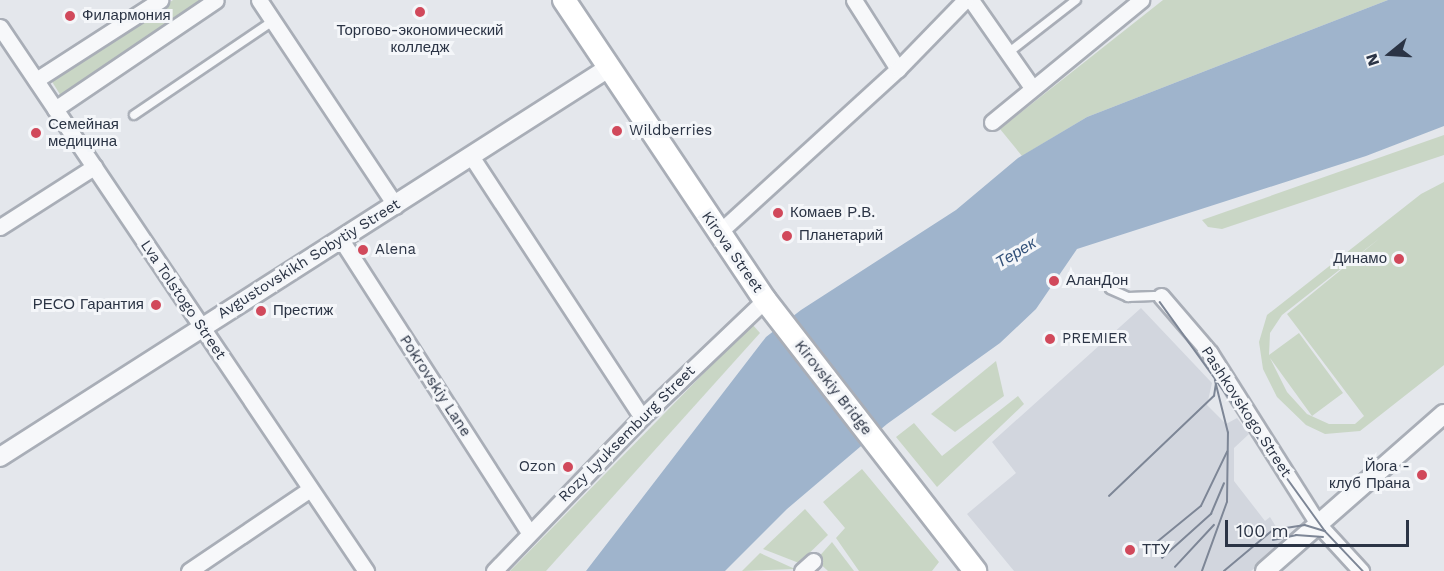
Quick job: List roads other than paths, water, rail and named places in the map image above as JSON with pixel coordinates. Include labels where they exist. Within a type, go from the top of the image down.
[{"type":"main road","name":"Kirova Street","points":[[564,0],[613,65],[726,226],[746,257],[768,303]]},
{"type":"main road","name":"Kirova Street","points":[[579,0],[613,65],[768,303]]},
{"type":"main road","name":"Kirovskiy Bridge","points":[[768,303],[975,571]]},
{"type":"street","points":[[36,80],[160,0]]},
{"type":"street","points":[[55,109],[216,0]]},
{"type":"street","points":[[259,0],[396,206]]},
{"type":"street","points":[[854,0],[898,69]]},
{"type":"street","points":[[726,226],[898,69],[965,0]]},
{"type":"street","points":[[971,0],[1031,86]]},
{"type":"street","points":[[992,122],[1031,86],[1141,0]]},
{"type":"street","name":"Lva Tolstogo Street","points":[[0,27],[366,571]]},
{"type":"street","name":"Avgustovskikh Sobytiy Street","points":[[0,458],[201,326],[342,241],[613,65]]},
{"type":"street","points":[[471,156],[642,417]]},
{"type":"street","points":[[0,227],[94,167]]},
{"type":"street","name":"Pokrovskiy Lane","points":[[342,241],[529,531]]},
{"type":"street","name":"Pashkovskogo Street","points":[[1161,296],[1210,353],[1318,524],[1361,571]]},
{"type":"street","name":"Rozy Lyuksemburg Street","points":[[494,571],[529,531],[642,417],[768,303]]},
{"type":"street","points":[[1265,571],[1444,414]]},
{"type":"street","points":[[189,571],[310,489]]},
{"type":"lane","points":[[1008,53],[1076,0]]},
{"type":"lane","points":[[134,115],[273,21]]},
{"type":"lane","name":"Pashkovskogo Street","points":[[1110,289],[1128,297],[1161,296]]},
{"type":"water","name":"Терек","points":[[1388,0],[1444,0],[1444,126],[1366,156],[1077,249],[1036,309],[1000,343],[887,424],[787,509],[725,571],[586,571],[766,337],[801,310],[956,210],[1018,158],[1087,117]]},
{"type":"tram line","points":[[1160,302],[1325,531],[1363,571]]},
{"type":"tram line","points":[[1202,571],[1227,502],[1228,433],[1215,381]]},
{"type":"tram line","points":[[1109,496],[1214,396],[1216,384]]},
{"type":"tram line","points":[[1152,546],[1201,506],[1227,452]]},
{"type":"tram line","points":[[1162,558],[1211,514],[1224,484]]},
{"type":"tram line","points":[[1175,567],[1214,525]]},
{"type":"tram line","points":[[1224,571],[1273,530],[1305,525],[1325,531]]},
{"type":"tram line","points":[[1273,540],[1296,535],[1323,537]]},
{"type":"place","name":"Торгово-экономический колледж","points":[[420,12]]},
{"type":"place","name":"Филармония","points":[[70,16]]},
{"type":"place","name":"Wildberries","points":[[617,131]]},
{"type":"place","name":"Семейная медицина","points":[[36,133]]},
{"type":"place","name":"Комаев Р.В.","points":[[778,213]]},
{"type":"place","name":"Планетарий","points":[[787,236]]},
{"type":"place","name":"Alena","points":[[363,250]]},
{"type":"place","name":"Динамо","points":[[1399,259]]},
{"type":"place","name":"АланДон","points":[[1054,281]]},
{"type":"place","name":"РЕСО Гарантия","points":[[156,305]]},
{"type":"place","name":"Престиж","points":[[261,311]]},
{"type":"place","name":"PREMIER","points":[[1050,339]]},
{"type":"place","name":"Ozon","points":[[568,467]]},
{"type":"place","name":"Йога - клуб Прана","points":[[1422,475]]},
{"type":"place","name":"ТТУ","points":[[1130,550]]}]
